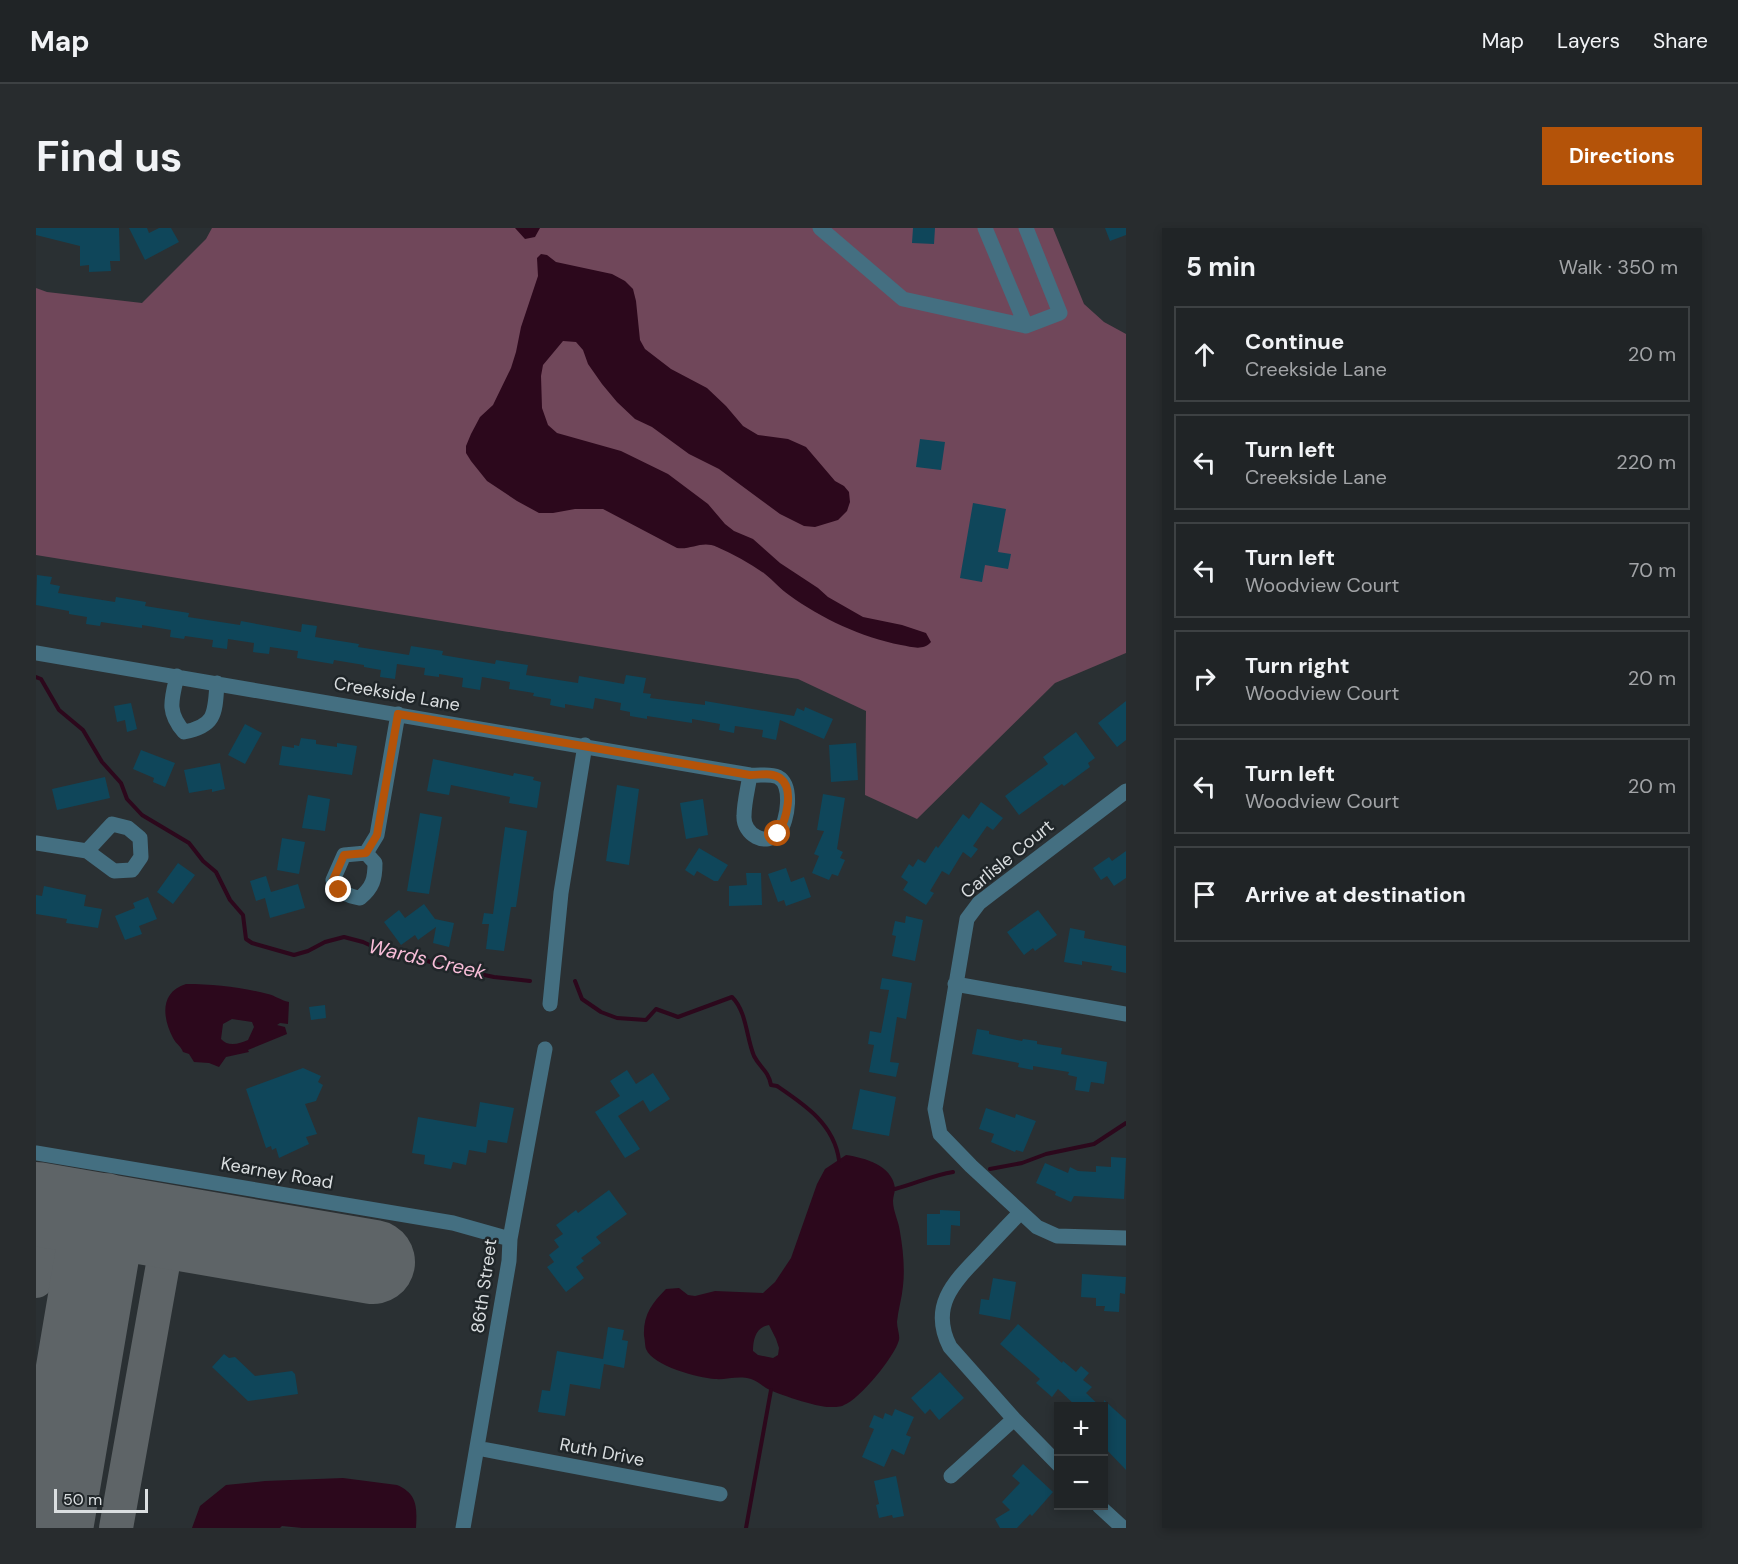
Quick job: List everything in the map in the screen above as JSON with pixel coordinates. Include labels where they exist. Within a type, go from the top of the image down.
[{"type":"street","points":[[820,228],[903,300],[1026,326],[1060,313],[1026,228]]},
{"type":"street","points":[[985,228],[1026,326]]},
{"type":"street","name":"Creekside Lane","points":[[36,653],[750,775]]},
{"type":"street","points":[[177,676],[171,704],[174,720],[184,732],[202,729],[212,718],[216,703],[217,683]]},
{"type":"street","points":[[366,853],[377,835],[398,714]]},
{"type":"street","points":[[550,1004],[561,893],[585,745]]},
{"type":"street","name":"Carlisle Court","points":[[1126,791],[979,903],[967,920],[935,1103],[940,1134],[1037,1227],[1057,1236],[1126,1238]]},
{"type":"street","points":[[36,843],[87,850]]},
{"type":"street","points":[[956,984],[1126,1014]]},
{"type":"street","name":"86th Street","points":[[463,1528],[509,1261],[510,1239],[545,1049]]},
{"type":"street","name":"Kearney Road","points":[[36,1153],[453,1223],[510,1239]]},
{"type":"street","points":[[1020,1213],[950,1289],[942,1314],[944,1335],[950,1347],[1054,1460]]},
{"type":"street","points":[[951,1476],[1014,1419]]},
{"type":"street","name":"Ruth Drive","points":[[477,1448],[720,1494]]},
{"type":"street","points":[[1104,1510],[1123,1528]]},
{"type":"shaded area","points":[[212,228],[1053,228],[1084,304],[1104,322],[1126,334],[1126,653],[1055,683],[917,819],[865,795],[866,711],[798,679],[36,555],[36,288],[47,292],[142,303],[206,239]]},
{"type":"shaded area","points":[[515,228],[540,228],[535,237],[525,239]]},
{"type":"shaded area","points":[[541,254],[547,255],[556,262],[612,274],[625,281],[633,289],[640,340],[645,349],[671,369],[707,388],[743,426],[758,435],[788,439],[806,447],[835,481],[849,492],[850,502],[847,511],[838,520],[815,527],[804,526],[780,514],[719,469],[689,454],[652,427],[635,419],[602,384],[576,342],[563,341],[543,365],[542,408],[548,425],[557,433],[621,451],[668,474],[708,504],[734,531],[753,539],[780,563],[828,597],[863,617],[902,625],[926,633],[931,642],[928,645],[909,647],[886,642],[842,626],[802,604],[753,566],[712,545],[677,548],[603,509],[539,513],[487,481],[466,453],[466,446],[480,417],[493,405],[511,368],[521,327],[538,276],[537,258]]},
{"type":"shaded area","points":[[186,984],[227,986],[268,994],[289,1002],[288,1024],[277,1025],[285,1027],[287,1034],[248,1050],[249,1052],[226,1057],[219,1067],[209,1063],[194,1062],[174,1040],[165,1014],[171,993]],"holes":[[[232,1019],[252,1022],[254,1027],[248,1040],[230,1044],[221,1039],[223,1024]]]},
{"type":"shaded area","points":[[846,1155],[861,1158],[883,1168],[893,1180],[895,1188],[893,1205],[899,1228],[904,1266],[897,1322],[899,1340],[891,1356],[859,1395],[843,1406],[825,1407],[779,1394],[751,1379],[742,1377],[715,1379],[688,1374],[666,1366],[650,1355],[645,1346],[645,1322],[653,1304],[666,1289],[679,1288],[688,1295],[695,1296],[715,1291],[763,1293],[775,1282],[791,1258],[817,1184],[825,1169]],"holes":[[[769,1325],[779,1348],[778,1355],[773,1358],[758,1355],[753,1351],[756,1334],[761,1328]]]},
{"type":"shaded area","points":[[343,1478],[397,1485],[404,1489],[415,1502],[416,1528],[282,1526],[280,1528],[192,1528],[200,1506],[226,1485]]},
{"type":"building","points":[[36,228],[119,228],[120,261],[110,261],[111,271],[89,272],[89,265],[80,266],[80,246],[36,235]]},
{"type":"building","points":[[129,228],[147,228],[149,233],[159,228],[171,228],[179,242],[145,260]]},
{"type":"building","points":[[913,228],[935,228],[934,244],[912,243]]},
{"type":"building","points":[[1105,228],[1126,228],[1126,235],[1110,241]]},
{"type":"building","points":[[920,439],[945,442],[941,470],[916,467]]},
{"type":"building","points":[[973,503],[1006,509],[998,552],[1011,554],[1008,569],[985,565],[982,582],[960,578]]},
{"type":"building","points":[[37,575],[52,577],[50,584],[60,586],[58,593],[115,602],[116,597],[146,602],[145,606],[189,613],[188,617],[240,625],[241,621],[301,632],[302,624],[317,626],[315,637],[359,644],[358,647],[409,655],[411,646],[443,651],[442,655],[495,664],[496,660],[528,665],[526,675],[578,683],[579,676],[624,684],[626,675],[646,678],[643,693],[651,694],[650,698],[705,705],[705,701],[794,716],[797,708],[804,711],[805,707],[833,719],[824,739],[780,720],[776,740],[762,737],[763,730],[735,726],[734,733],[719,730],[720,724],[692,719],[692,723],[647,716],[647,719],[630,716],[630,712],[620,710],[621,703],[595,698],[593,709],[565,704],[565,708],[550,705],[551,699],[533,696],[534,693],[509,689],[510,682],[482,677],[480,690],[462,687],[463,678],[439,674],[439,677],[424,675],[425,668],[397,664],[395,679],[380,677],[381,670],[364,667],[364,665],[334,660],[333,664],[297,658],[298,651],[270,647],[269,654],[253,652],[254,643],[228,639],[227,649],[212,647],[213,640],[185,636],[184,639],[170,637],[171,630],[142,625],[142,628],[101,622],[100,626],[86,624],[87,617],[36,605]]},
{"type":"building","points":[[1126,701],[1126,740],[1117,747],[1098,723]]},
{"type":"building","points":[[131,703],[137,729],[127,732],[125,720],[117,722],[114,706]]},
{"type":"building","points":[[245,724],[262,733],[245,764],[228,755]]},
{"type":"building","points":[[1076,732],[1095,758],[1088,763],[1090,767],[1019,815],[1005,796],[1048,764],[1043,757]]},
{"type":"building","points":[[301,738],[316,740],[316,744],[337,747],[337,743],[357,746],[352,775],[279,765],[282,746],[294,748],[294,745],[299,746]]},
{"type":"building","points":[[856,743],[858,780],[831,782],[829,745]]},
{"type":"building","points":[[141,750],[175,763],[165,787],[153,782],[154,778],[133,769]]},
{"type":"building","points":[[433,759],[513,776],[514,773],[534,777],[533,780],[541,782],[537,808],[509,803],[510,797],[451,785],[449,795],[427,791]]},
{"type":"building","points":[[220,763],[225,789],[189,793],[184,770]]},
{"type":"building","points":[[105,777],[110,798],[57,810],[52,789]]},
{"type":"building","points":[[617,785],[639,789],[629,865],[606,861]]},
{"type":"building","points":[[823,794],[845,798],[837,849],[843,852],[840,858],[845,860],[838,876],[832,874],[829,880],[812,873],[819,856],[814,854],[824,831],[817,830]]},
{"type":"building","points":[[308,795],[330,799],[325,831],[302,828]]},
{"type":"building","points":[[703,799],[708,835],[686,839],[680,803]]},
{"type":"building","points":[[981,802],[1003,818],[993,830],[987,826],[973,846],[978,849],[971,858],[963,852],[949,875],[942,871],[930,891],[934,893],[926,905],[903,890],[908,882],[901,877],[909,864],[913,867],[918,859],[925,863],[963,814],[969,819]]},
{"type":"building","points":[[420,813],[442,817],[429,894],[407,891]]},
{"type":"building","points":[[505,827],[527,831],[516,907],[511,907],[504,951],[486,949],[489,924],[482,924],[484,913],[493,914]]},
{"type":"building","points":[[282,838],[305,842],[299,874],[277,870]]},
{"type":"building","points":[[699,848],[728,865],[718,881],[697,871],[694,876],[685,870]]},
{"type":"building","points":[[1126,851],[1126,878],[1114,886],[1107,876],[1101,880],[1093,868],[1109,857],[1112,861]]},
{"type":"building","points":[[178,863],[195,875],[173,904],[157,892]]},
{"type":"building","points":[[786,868],[791,882],[804,877],[811,897],[786,906],[784,900],[778,902],[768,874]]},
{"type":"building","points":[[746,873],[761,873],[762,905],[729,906],[729,886],[747,885]]},
{"type":"building","points":[[266,876],[271,892],[298,884],[305,908],[270,918],[265,898],[256,901],[250,881]]},
{"type":"building","points":[[44,886],[86,895],[84,906],[102,909],[98,928],[66,923],[67,919],[36,914],[36,895],[42,896]]},
{"type":"building","points":[[148,897],[157,919],[139,926],[142,934],[125,940],[115,916],[135,908],[133,903]]},
{"type":"building","points":[[424,904],[435,919],[454,923],[449,947],[433,943],[436,927],[418,940],[415,935],[401,945],[384,922],[399,910],[405,918]]},
{"type":"building","points":[[1038,910],[1057,935],[1035,951],[1033,948],[1024,955],[1007,932]]},
{"type":"building","points":[[906,916],[923,920],[915,961],[892,956],[896,936],[892,935],[895,921],[905,923]]},
{"type":"building","points":[[1070,928],[1085,931],[1084,938],[1126,946],[1126,973],[1111,970],[1112,966],[1082,961],[1082,965],[1064,962]]},
{"type":"building","points":[[882,978],[912,983],[906,1019],[897,1017],[890,1062],[899,1063],[896,1077],[869,1072],[874,1045],[868,1044],[870,1031],[881,1033],[889,990],[880,989]]},
{"type":"building","points":[[325,1005],[326,1018],[311,1020],[309,1007]]},
{"type":"building","points":[[977,1029],[989,1031],[989,1034],[1022,1041],[1023,1039],[1037,1041],[1037,1044],[1062,1048],[1061,1054],[1107,1062],[1104,1084],[1091,1082],[1089,1092],[1075,1090],[1077,1077],[1068,1075],[1069,1072],[1033,1066],[1033,1070],[1018,1067],[1019,1063],[972,1054]]},
{"type":"building","points":[[303,1068],[321,1076],[318,1082],[323,1085],[316,1101],[305,1104],[317,1134],[306,1137],[309,1144],[279,1158],[276,1148],[272,1150],[271,1146],[266,1148],[246,1089]]},
{"type":"building","points":[[627,1070],[636,1084],[653,1073],[670,1099],[650,1112],[643,1100],[618,1116],[640,1149],[625,1158],[595,1112],[620,1096],[610,1081]]},
{"type":"building","points":[[860,1089],[896,1097],[889,1136],[852,1129]]},
{"type":"building","points":[[480,1102],[514,1108],[507,1143],[488,1140],[486,1153],[469,1150],[466,1165],[453,1162],[451,1169],[424,1164],[425,1155],[412,1153],[418,1117],[476,1127]]},
{"type":"building","points":[[986,1108],[1015,1118],[1016,1114],[1036,1121],[1023,1152],[1016,1150],[1015,1152],[991,1142],[994,1134],[979,1129]]},
{"type":"building","points":[[1111,1157],[1126,1158],[1124,1199],[1074,1196],[1071,1202],[1036,1183],[1045,1163],[1068,1173],[1070,1167],[1078,1171],[1096,1172],[1096,1166],[1111,1167]]},
{"type":"building","points":[[609,1190],[627,1214],[596,1237],[601,1243],[581,1258],[584,1261],[576,1267],[584,1278],[566,1292],[547,1267],[554,1262],[549,1255],[559,1247],[554,1240],[563,1234],[556,1225],[576,1210],[578,1213]]},
{"type":"building","points":[[940,1210],[960,1211],[960,1226],[951,1225],[950,1245],[927,1245],[927,1214],[940,1214]]},
{"type":"building","points":[[1082,1274],[1126,1277],[1125,1294],[1120,1293],[1119,1312],[1104,1311],[1105,1306],[1096,1306],[1096,1298],[1081,1297]]},
{"type":"building","points":[[993,1278],[1016,1282],[1010,1320],[979,1314],[981,1299],[989,1300]]},
{"type":"building","points":[[1018,1324],[1062,1363],[1063,1361],[1076,1372],[1081,1366],[1089,1373],[1083,1380],[1092,1387],[1086,1393],[1096,1402],[1072,1402],[1058,1389],[1052,1397],[1036,1383],[1040,1379],[1000,1344]]},
{"type":"building","points":[[608,1327],[624,1330],[622,1340],[628,1341],[624,1368],[604,1364],[600,1389],[570,1384],[565,1416],[538,1412],[542,1390],[550,1391],[557,1351],[603,1359]]},
{"type":"building","points":[[224,1354],[229,1358],[235,1357],[255,1376],[292,1371],[295,1374],[298,1394],[248,1401],[212,1367]]},
{"type":"building","points":[[940,1372],[964,1398],[939,1420],[930,1409],[925,1414],[911,1398]]},
{"type":"building","points":[[1108,1404],[1126,1420],[1126,1470],[1108,1451]]},
{"type":"building","points":[[895,1409],[914,1417],[906,1435],[911,1437],[904,1455],[892,1449],[884,1467],[862,1457],[874,1429],[869,1427],[874,1415],[883,1419],[885,1413],[892,1416]]},
{"type":"building","points":[[1023,1464],[1053,1492],[1032,1516],[1030,1514],[1017,1528],[1000,1528],[995,1519],[1010,1510],[1002,1502],[1020,1483],[1012,1476]]},
{"type":"building","points":[[896,1476],[904,1516],[893,1518],[892,1515],[879,1518],[876,1505],[879,1504],[874,1481]]},
{"type":"waterway","name":"Wards Creek","points":[[36,677],[41,679],[59,710],[83,730],[102,762],[121,783],[127,799],[142,815],[189,843],[203,861],[216,872],[230,900],[243,915],[246,939],[252,943],[294,955],[344,937],[363,942],[387,953],[409,955],[446,967],[494,977],[530,981]]},
{"type":"waterway","name":"Wards Creek","points":[[575,981],[582,999],[601,1012],[617,1018],[646,1020],[656,1009],[678,1017],[732,997],[741,1010],[754,1056],[768,1076],[771,1085],[777,1086],[817,1117],[831,1136],[839,1160]]},
{"type":"waterway","name":"Wards Creek","points":[[990,1169],[1094,1144],[1126,1123]]},
{"type":"waterway","name":"Wards Creek","points":[[895,1189],[953,1172]]},
{"type":"waterway","name":"Wards Creek","points":[[746,1528],[771,1390]]},
{"type":"taxiway","points":[[36,1281],[48,1206]]},
{"type":"taxiway","points":[[116,1528],[170,1225]]},
{"type":"runway","points":[[36,1204],[373,1262]]},
{"type":"runway","points":[[51,1528],[104,1215]]},
{"type":"route","points":[[339,890],[333,880],[344,855],[366,853],[377,835],[398,714],[750,775],[771,774],[780,778],[787,787],[788,796],[783,825],[778,834]]}]
